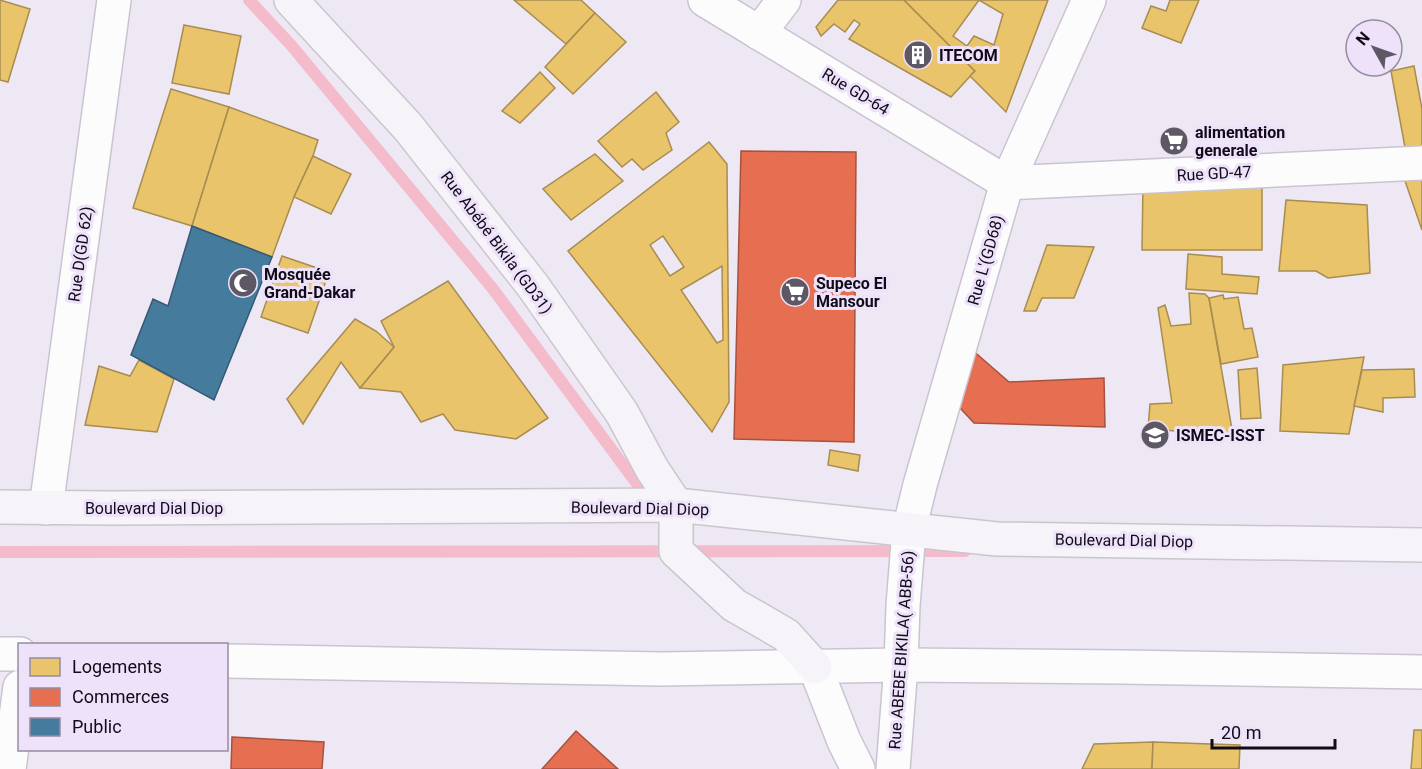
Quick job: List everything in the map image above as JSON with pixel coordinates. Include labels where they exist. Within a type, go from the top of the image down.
[{"type":"main road","name":"Rue Abébé Bikila (GD31)","points":[[291,0],[408,127],[533,286],[622,413],[652,469],[676,506]]},
{"type":"main road","name":"Boulevard Dial Diop","points":[[0,507],[676,506],[997,539],[1422,545]]},
{"type":"main road","points":[[676,506],[676,551],[734,605],[786,635],[815,667]]},
{"type":"street","name":"Rue D(GD 62)","points":[[46,508],[114,0]]},
{"type":"street","name":"Rue GD-64","points":[[705,0],[1007,183]]},
{"type":"street","points":[[759,33],[784,0]]},
{"type":"street","name":"Rue L'(GD68)","points":[[909,530],[1007,183],[1089,0]]},
{"type":"street","name":"Rue GD-47","points":[[1007,183],[1422,164]]},
{"type":"street","name":"Rue ABEBE BIKILA( ABB-56)","points":[[893,769],[909,530]]},
{"type":"street","points":[[0,654],[18,654]]},
{"type":"street","points":[[228,661],[662,669],[901,665],[1422,672]]},
{"type":"street","points":[[815,667],[844,741],[858,769]]},
{"type":"street","points":[[9,769],[18,702]]},
{"type":"building: Logements","points":[[0,0],[30,9],[8,82],[0,80]]},
{"type":"building: Logements","points":[[514,0],[581,0],[595,13],[566,44]]},
{"type":"building: Logements","name":"ITECOM","points":[[838,0],[904,0],[975,71],[951,97],[849,39],[860,24],[854,20],[845,32],[834,24],[821,36],[816,27]]},
{"type":"building: Logements","points":[[904,0],[979,0],[1048,0],[1006,112],[970,76],[975,71]],"holes":[[[979,0],[1003,14],[994,45],[974,36],[967,46],[953,36]]]},
{"type":"building: Logements","points":[[1170,0],[1199,0],[1181,43],[1142,28],[1151,6],[1166,11]]},
{"type":"building: Logements","points":[[595,13],[626,42],[573,94],[545,67]]},
{"type":"building: Logements","points":[[184,25],[241,36],[229,94],[172,83]]},
{"type":"building: Logements","points":[[1414,66],[1422,109],[1422,150],[1406,153],[1392,78],[1404,78],[1404,68]]},
{"type":"building: Logements","points":[[540,72],[555,88],[520,123],[502,111]]},
{"type":"building: Logements","points":[[171,89],[229,107],[192,226],[133,208]]},
{"type":"building: Logements","points":[[656,92],[679,122],[666,133],[672,150],[643,170],[632,159],[622,167],[598,141]]},
{"type":"building: Logements","points":[[229,107],[318,140],[272,257],[192,226]]},
{"type":"building: Logements","points":[[709,142],[727,164],[729,402],[712,432],[568,251]],"holes":[[[663,236],[684,267],[670,276],[650,245]],[[722,266],[723,340],[717,343],[681,290]]]},
{"type":"building: Logements","points":[[595,154],[623,181],[571,220],[543,189]]},
{"type":"building: Logements","points":[[313,156],[351,174],[331,214],[294,197]]},
{"type":"building: Logements","points":[[1422,177],[1422,230],[1404,178]]},
{"type":"building: Logements","points":[[1143,183],[1262,184],[1262,250],[1142,250]]},
{"type":"building: Logements","points":[[1286,200],[1367,205],[1370,273],[1328,278],[1316,271],[1279,271]]},
{"type":"building: Logements","points":[[1047,245],[1094,247],[1074,298],[1042,298],[1036,311],[1024,311]]},
{"type":"building: Logements","points":[[1188,254],[1222,257],[1222,274],[1259,277],[1257,294],[1186,289]]},
{"type":"building: Logements","points":[[282,256],[329,272],[308,333],[261,317]]},
{"type":"building: Logements","points":[[448,281],[548,418],[516,439],[455,430],[443,414],[421,422],[401,392],[360,388],[394,347],[381,321]]},
{"type":"building: Logements","points":[[1189,293],[1205,294],[1209,298],[1233,435],[1148,429],[1150,404],[1172,403],[1158,308],[1165,305],[1171,326],[1191,324]]},
{"type":"building: Logements","points":[[1223,295],[1224,299],[1238,297],[1244,329],[1252,328],[1258,357],[1221,364],[1209,298]]},
{"type":"building: Logements","points":[[355,319],[376,331],[394,347],[360,388],[341,362],[303,424],[287,399]]},
{"type":"building: Logements","points":[[1364,357],[1349,434],[1280,431],[1283,365]]},
{"type":"building: Logements","points":[[139,360],[174,379],[157,432],[85,425],[99,366],[130,376]]},
{"type":"building: Logements","points":[[1257,368],[1261,418],[1241,419],[1238,370]]},
{"type":"building: Logements","points":[[1414,369],[1415,397],[1383,398],[1383,412],[1354,406],[1362,370]]},
{"type":"building: Logements","points":[[830,450],[860,455],[858,471],[828,465]]},
{"type":"building: Logements","points":[[1414,730],[1422,730],[1422,769],[1411,769]]},
{"type":"building: Logements","points":[[1153,742],[1152,769],[1082,769],[1094,744]]},
{"type":"building: Logements","points":[[1153,742],[1240,745],[1239,769],[1152,769]]},
{"type":"building: Commerces","points":[[741,151],[856,152],[854,442],[734,439]]},
{"type":"building: Commerces","points":[[970,348],[1009,382],[1104,378],[1105,427],[974,423],[949,396]]},
{"type":"building: Commerces","points":[[576,731],[618,769],[542,769]]},
{"type":"building: Commerces","points":[[232,737],[324,742],[322,769],[231,769]]},
{"type":"building: Public","points":[[192,226],[272,257],[214,400],[131,355],[153,299],[168,306]]},
{"type":"waterway","points":[[249,0],[291,45],[493,289],[649,500]]},
{"type":"waterway","points":[[0,552],[965,551]]},
{"type":"place","name":"ITECOM","points":[[918,55]]},
{"type":"place","name":"alimentation generale","points":[[1174,141]]},
{"type":"place","name":"Mosquée Grand-Dakar","points":[[243,283]]},
{"type":"place","name":"Supeco El Mansour","points":[[795,292]]},
{"type":"place","name":"ISMEC-ISST","points":[[1155,435]]}]
